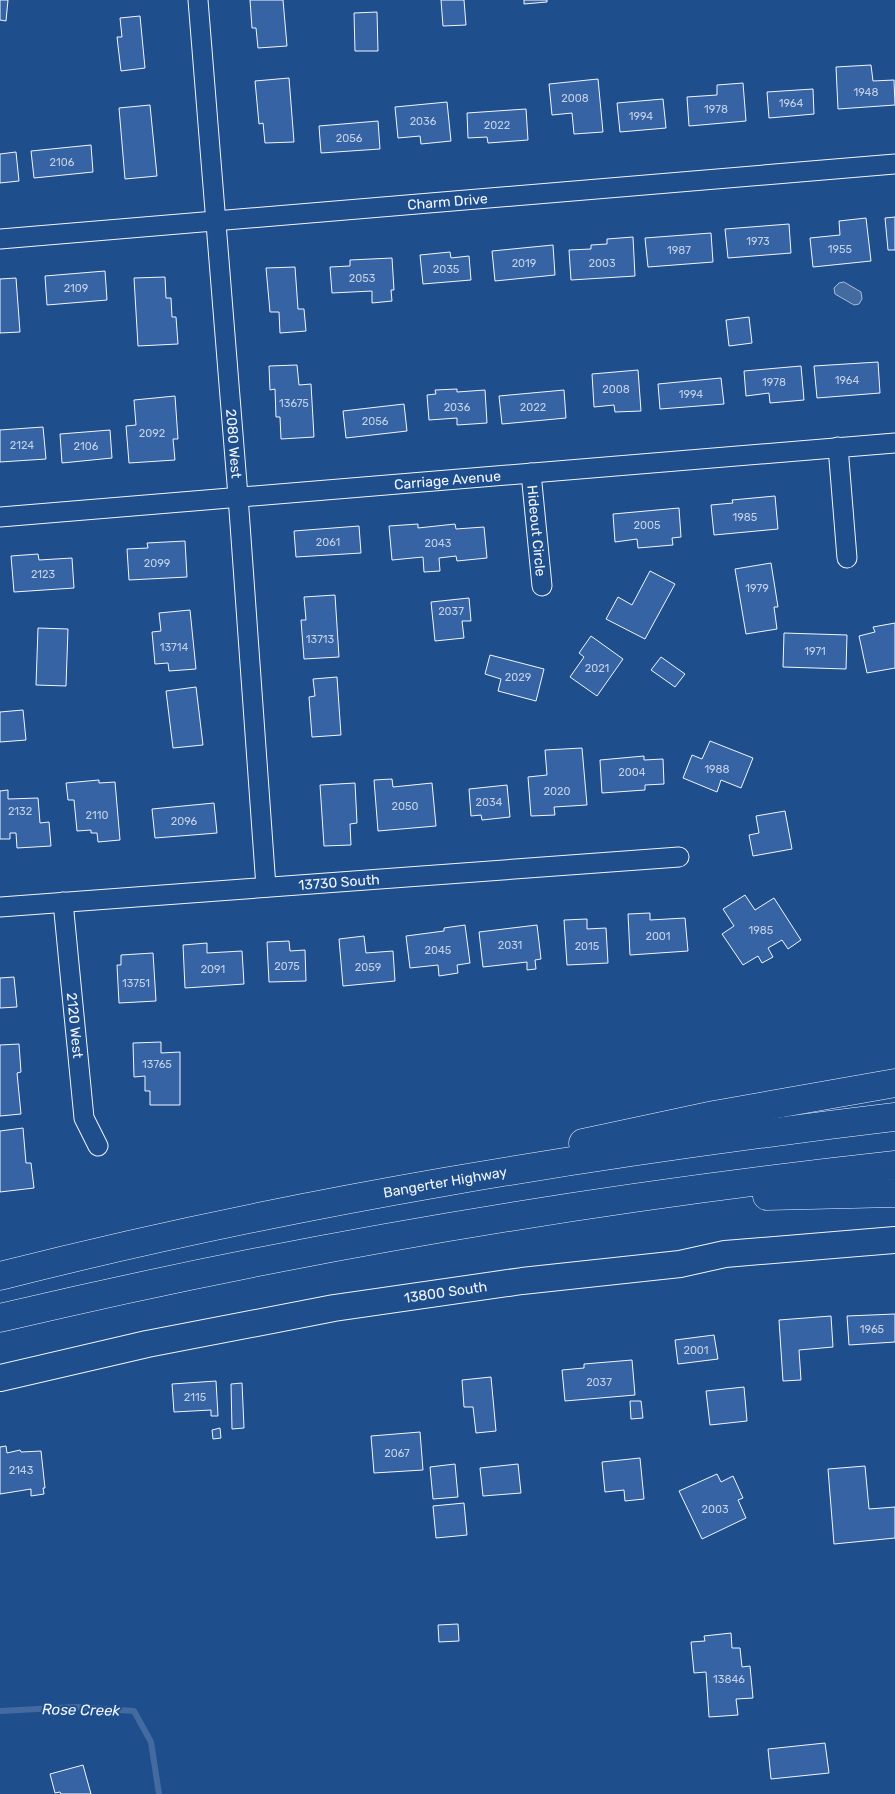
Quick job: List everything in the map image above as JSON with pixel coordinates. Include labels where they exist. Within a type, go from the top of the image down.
[{"type":"highway","points":[[430,1185],[509,1162],[642,1129],[895,1083]]},
{"type":"highway","name":"Bangerter Highway","points":[[0,1276],[210,1227],[430,1185],[685,1144],[895,1117]]},
{"type":"highway","points":[[0,1318],[245,1264],[392,1237],[539,1212],[781,1178],[895,1165]]},
{"type":"highway","points":[[539,1212],[732,1198],[895,1193]]},
{"type":"street","name":"2080 West","points":[[198,0],[238,496],[266,888]]},
{"type":"street","name":"Charm Drive","points":[[0,238],[215,222],[895,164]]},
{"type":"street","name":"Carriage Avenue","points":[[0,517],[895,443]]},
{"type":"street","points":[[838,447],[846,558]]},
{"type":"street","name":"Hideout Circle","points":[[531,473],[542,586]]},
{"type":"street","name":"13730 South","points":[[0,907],[679,858]]},
{"type":"street","name":"2120 West","points":[[63,902],[84,1118],[98,1146]]},
{"type":"street","name":"13800 South","points":[[0,1378],[147,1344],[334,1308],[522,1281],[680,1264],[725,1254],[895,1240]]},
{"type":"water","points":[[844,282],[861,292],[862,299],[859,304],[854,305],[835,294],[834,288],[839,283]]},
{"type":"building","points":[[0,0],[8,0],[6,21],[0,20]]},
{"type":"building","points":[[250,0],[283,0],[287,46],[258,48],[256,28],[252,28]]},
{"type":"building","points":[[441,0],[464,0],[466,25],[443,26]]},
{"type":"building","points":[[524,0],[547,0],[547,2],[524,4]]},
{"type":"building","points":[[377,12],[378,51],[355,51],[354,13]]},
{"type":"building","points":[[140,16],[145,68],[121,71],[117,37],[122,37],[120,18]]},
{"type":"building","points":[[871,65],[873,81],[894,80],[895,105],[838,109],[836,67]]},
{"type":"building","points":[[289,78],[294,142],[265,143],[263,123],[259,124],[255,81]]},
{"type":"building","points":[[598,79],[603,132],[574,134],[572,113],[552,115],[549,84]]},
{"type":"building","points":[[743,83],[746,121],[689,126],[687,97],[717,95],[717,85]]},
{"type":"building","points":[[813,89],[814,114],[769,118],[767,92]]},
{"type":"building","points":[[663,99],[666,128],[620,132],[617,103]]},
{"type":"building","points":[[447,102],[451,141],[421,144],[420,136],[398,138],[395,107]]},
{"type":"building","points":[[150,105],[157,176],[125,179],[119,108]]},
{"type":"building","points":[[526,109],[528,140],[488,143],[487,137],[468,138],[467,113]]},
{"type":"building","points":[[378,121],[380,149],[321,153],[319,126]]},
{"type":"building","points":[[91,145],[93,172],[34,178],[31,151]]},
{"type":"building","points":[[16,152],[19,181],[0,183],[0,154]]},
{"type":"building","points":[[895,217],[895,250],[888,250],[885,218]]},
{"type":"building","points":[[866,218],[871,261],[813,267],[810,238],[840,235],[839,221]]},
{"type":"building","points":[[789,224],[791,253],[728,258],[725,229]]},
{"type":"building","points":[[711,233],[713,262],[648,267],[645,238]]},
{"type":"building","points":[[633,237],[635,276],[571,280],[569,250],[591,249],[591,245],[607,244],[607,239]]},
{"type":"building","points":[[553,245],[555,275],[495,281],[492,251]]},
{"type":"building","points":[[450,252],[451,258],[469,256],[471,280],[423,284],[420,255]]},
{"type":"building","points":[[392,258],[394,290],[391,290],[392,301],[372,303],[372,291],[332,293],[330,267],[350,266],[350,260]]},
{"type":"building","points":[[295,267],[298,309],[304,309],[306,331],[280,333],[279,312],[270,312],[266,268]]},
{"type":"building","points":[[105,271],[107,300],[47,305],[45,276]]},
{"type":"building","points":[[165,277],[166,298],[171,298],[172,317],[176,317],[178,344],[138,346],[134,278]]},
{"type":"building","points":[[16,278],[20,332],[0,333],[0,279]]},
{"type":"building","points":[[749,317],[752,343],[729,346],[726,320]]},
{"type":"building","points":[[878,362],[880,393],[817,398],[814,366]]},
{"type":"building","points":[[297,365],[299,385],[311,384],[314,437],[281,439],[280,417],[276,417],[275,389],[270,390],[269,366]]},
{"type":"building","points":[[801,366],[804,400],[770,403],[769,393],[746,396],[744,371]]},
{"type":"building","points":[[638,370],[641,411],[615,412],[614,405],[594,407],[592,374]]},
{"type":"building","points":[[721,378],[724,404],[660,409],[658,384]]},
{"type":"building","points":[[457,389],[457,392],[485,390],[487,423],[457,425],[457,418],[429,420],[427,395],[436,394],[435,390]]},
{"type":"building","points":[[564,390],[566,418],[502,424],[499,396]]},
{"type":"building","points":[[175,396],[178,439],[173,439],[175,460],[129,463],[126,426],[136,425],[134,400]]},
{"type":"building","points":[[404,404],[407,431],[346,438],[343,411]]},
{"type":"building","points":[[43,427],[46,459],[0,462],[0,430]]},
{"type":"building","points":[[110,430],[112,458],[62,463],[60,434]]},
{"type":"building","points":[[775,496],[778,529],[714,535],[711,505],[733,503],[732,500]]},
{"type":"building","points":[[679,508],[681,537],[672,538],[673,545],[638,548],[637,539],[615,542],[613,514]]},
{"type":"building","points":[[418,524],[418,528],[455,524],[456,529],[484,527],[487,558],[457,561],[456,556],[439,558],[440,571],[424,572],[423,557],[392,560],[389,526]]},
{"type":"building","points":[[359,526],[361,553],[296,557],[294,531]]},
{"type":"building","points":[[185,541],[187,577],[129,580],[127,549],[148,548],[147,543]]},
{"type":"building","points":[[38,554],[39,560],[72,558],[74,588],[14,592],[11,556]]},
{"type":"building","points":[[771,563],[778,607],[774,607],[777,629],[746,634],[735,569]]},
{"type":"building","points":[[650,571],[675,584],[645,639],[606,619],[618,597],[632,605]]},
{"type":"building","points":[[335,595],[339,657],[304,659],[301,620],[306,620],[304,597]]},
{"type":"building","points":[[469,598],[471,621],[462,621],[464,638],[435,641],[431,602]]},
{"type":"building","points":[[190,610],[196,669],[169,671],[168,663],[155,664],[152,632],[161,631],[159,613]]},
{"type":"building","points":[[895,623],[895,668],[867,673],[859,636],[875,632],[873,627]]},
{"type":"building","points":[[38,628],[68,629],[66,686],[36,685]]},
{"type":"building","points":[[784,633],[847,635],[846,669],[783,667]]},
{"type":"building","points":[[591,636],[623,659],[597,696],[570,677],[584,657],[579,653]]},
{"type":"building","points":[[490,655],[544,669],[536,701],[498,691],[501,679],[485,674]]},
{"type":"building","points":[[661,657],[685,674],[675,687],[651,670]]},
{"type":"building","points":[[337,677],[341,735],[312,737],[309,697],[315,696],[313,679]]},
{"type":"building","points":[[196,687],[203,745],[173,748],[166,691]]},
{"type":"building","points":[[23,710],[26,740],[0,742],[0,712]]},
{"type":"building","points":[[710,741],[753,758],[741,788],[721,780],[717,792],[683,778],[692,755],[702,759]]},
{"type":"building","points":[[582,748],[587,805],[554,807],[555,815],[531,816],[528,777],[547,775],[545,750]]},
{"type":"building","points":[[644,756],[644,760],[663,759],[664,784],[645,785],[645,790],[602,793],[600,760]]},
{"type":"building","points":[[392,779],[393,787],[432,783],[436,826],[378,831],[374,780]]},
{"type":"building","points":[[99,780],[99,783],[115,782],[120,840],[98,842],[97,833],[91,833],[91,830],[77,831],[74,800],[68,800],[66,783]]},
{"type":"building","points":[[355,783],[357,823],[350,824],[351,845],[324,846],[320,785]]},
{"type":"building","points":[[507,785],[510,817],[482,820],[481,815],[471,816],[469,789]]},
{"type":"building","points":[[8,790],[8,799],[38,798],[40,823],[49,822],[51,846],[17,848],[16,833],[10,833],[10,839],[0,839],[0,791]]},
{"type":"building","points":[[214,803],[217,833],[155,838],[152,809]]},
{"type":"building","points":[[785,811],[792,849],[753,856],[749,835],[759,833],[756,816]]},
{"type":"building","points":[[745,895],[755,910],[774,898],[801,940],[788,949],[782,940],[768,948],[773,957],[762,963],[758,956],[743,965],[722,934],[734,926],[723,909]]},
{"type":"building","points":[[650,913],[650,920],[685,918],[688,951],[630,955],[628,914]]},
{"type":"building","points":[[587,919],[587,929],[606,928],[608,963],[567,965],[564,920]]},
{"type":"building","points":[[465,925],[470,963],[457,965],[458,973],[439,976],[438,965],[410,968],[406,936],[444,931],[444,928]]},
{"type":"building","points":[[537,925],[541,959],[535,960],[536,969],[527,970],[527,962],[483,967],[479,932]]},
{"type":"building","points":[[364,936],[366,953],[393,951],[395,981],[343,986],[339,939]]},
{"type":"building","points":[[289,941],[290,951],[305,950],[306,981],[269,982],[267,942]]},
{"type":"building","points":[[207,943],[207,953],[242,951],[244,984],[185,988],[183,945]]},
{"type":"building","points":[[153,953],[156,1001],[119,1003],[117,965],[121,965],[121,955]]},
{"type":"building","points":[[14,977],[17,1007],[0,1008],[0,978]]},
{"type":"building","points":[[161,1042],[161,1053],[180,1052],[180,1105],[150,1105],[150,1091],[145,1091],[145,1076],[134,1077],[133,1043]]},
{"type":"building","points":[[19,1044],[21,1072],[17,1073],[21,1114],[0,1116],[0,1045]]},
{"type":"building","points":[[23,1128],[26,1163],[31,1163],[34,1188],[0,1192],[0,1131]]},
{"type":"building","points":[[895,1314],[895,1342],[849,1345],[847,1316]]},
{"type":"building","points":[[831,1316],[833,1347],[799,1350],[801,1380],[783,1381],[779,1320]]},
{"type":"building","points":[[714,1335],[718,1359],[678,1364],[675,1340]]},
{"type":"building","points":[[632,1360],[635,1395],[565,1401],[562,1370],[584,1368],[584,1364]]},
{"type":"building","points":[[491,1377],[496,1431],[476,1433],[473,1407],[464,1407],[462,1380]]},
{"type":"building","points":[[216,1381],[218,1416],[211,1416],[211,1410],[174,1412],[172,1384]]},
{"type":"building","points":[[242,1383],[244,1428],[232,1429],[231,1384]]},
{"type":"building","points":[[744,1387],[747,1421],[710,1425],[706,1391]]},
{"type":"building","points":[[630,1401],[641,1401],[643,1418],[631,1419]]},
{"type":"building","points":[[220,1428],[221,1438],[213,1439],[212,1430]]},
{"type":"building","points":[[420,1432],[423,1470],[374,1473],[371,1436]]},
{"type":"building","points":[[6,1446],[7,1453],[20,1450],[21,1452],[41,1451],[44,1494],[31,1496],[31,1489],[0,1494],[0,1447]]},
{"type":"building","points":[[640,1458],[644,1499],[625,1501],[624,1490],[605,1492],[602,1462]]},
{"type":"building","points":[[455,1464],[458,1497],[433,1499],[430,1467]]},
{"type":"building","points":[[518,1464],[521,1493],[483,1496],[480,1468]]},
{"type":"building","points":[[865,1466],[869,1509],[895,1507],[895,1538],[834,1544],[828,1469]]},
{"type":"building","points":[[717,1474],[721,1482],[733,1476],[743,1498],[738,1500],[746,1518],[702,1539],[679,1491]]},
{"type":"building","points":[[464,1503],[467,1535],[436,1538],[433,1506]]},
{"type":"building","points":[[458,1624],[459,1641],[439,1642],[438,1625]]},
{"type":"building","points":[[731,1633],[732,1648],[740,1648],[742,1667],[750,1666],[753,1698],[736,1699],[738,1715],[709,1717],[706,1672],[694,1673],[691,1642],[705,1641],[704,1636]]},
{"type":"building","points":[[825,1743],[829,1773],[771,1779],[768,1749]]},
{"type":"building","points":[[83,1765],[91,1794],[55,1793],[50,1774]]},
{"type":"waterway","name":"Rose Creek","points":[[0,1711],[75,1707],[134,1711],[151,1742],[159,1794]]}]
